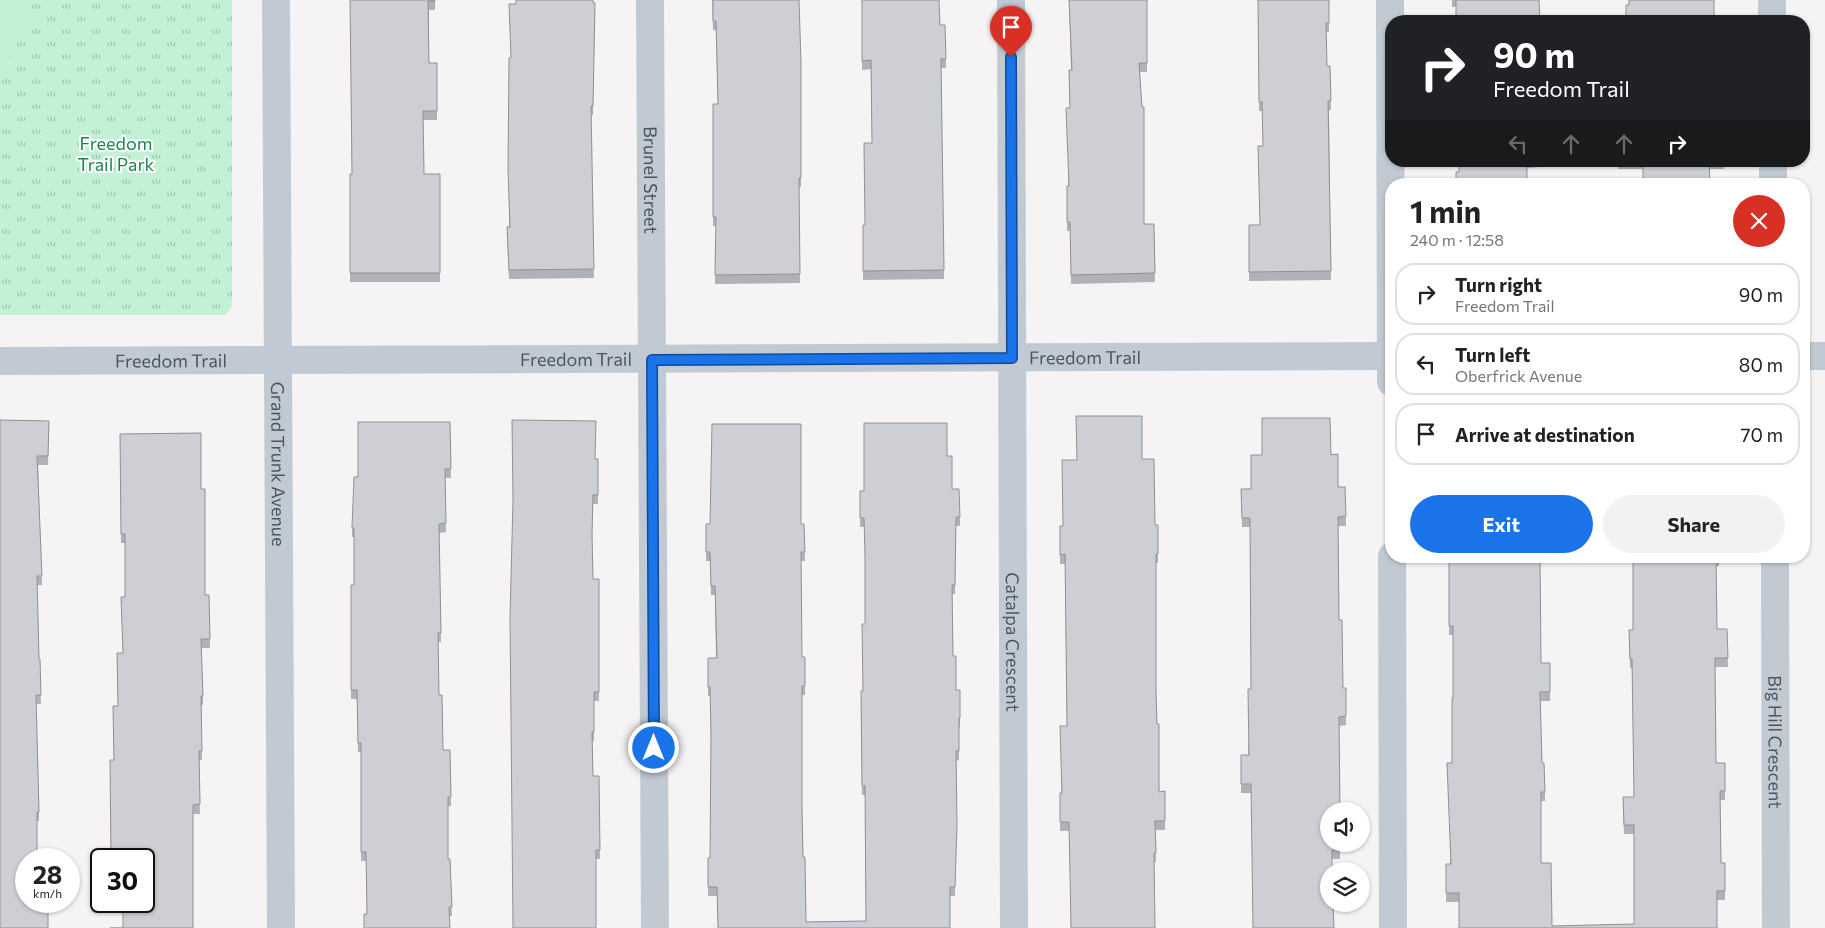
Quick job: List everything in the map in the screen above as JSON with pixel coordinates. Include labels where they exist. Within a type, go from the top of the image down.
[{"type":"street","name":"Grand Trunk Avenue","points":[[276,0],[281,928]]},
{"type":"street","name":"Brunel Street","points":[[650,0],[652,360]]},
{"type":"street","name":"Catalpa Crescent","points":[[1011,0],[1014,928]]},
{"type":"street","points":[[1390,0],[1390,15]]},
{"type":"street","points":[[1772,0],[1772,15]]},
{"type":"street","name":"Freedom Trail","points":[[0,361],[1385,356]]},
{"type":"street","points":[[1810,356],[1825,356]]},
{"type":"street","points":[[652,360],[655,928]]},
{"type":"street","points":[[1392,563],[1393,928]]},
{"type":"street","name":"Big Hill Crescent","points":[[1775,563],[1776,928]]},
{"type":"green space","name":"Freedom Trail Park","points":[[0,0],[232,0],[232,307],[225,315],[0,315]]},
{"type":"green space","points":[[0,0],[15,0],[32,8],[4,70],[0,68]]},
{"type":"building","points":[[350,0],[435,0],[428,1],[429,63],[437,63],[437,111],[423,111],[424,174],[440,174],[440,273],[350,273],[350,174],[352,174]]},
{"type":"building","points":[[516,0],[593,0],[593,3],[595,3],[593,106],[591,106],[594,269],[509,270],[507,227],[510,227],[508,170],[509,58],[511,58],[509,4],[516,4]]},
{"type":"building","points":[[713,0],[799,0],[801,64],[800,274],[715,275],[716,217],[713,217],[713,104],[718,104],[716,21],[713,21]]},
{"type":"building","points":[[862,0],[939,0],[940,25],[945,25],[946,59],[941,59],[944,270],[863,271],[863,225],[865,225],[864,143],[872,143],[871,60],[862,61]]},
{"type":"building","points":[[1069,0],[1147,0],[1147,63],[1139,63],[1142,107],[1144,107],[1144,224],[1154,224],[1155,273],[1071,275],[1070,222],[1067,222],[1067,186],[1069,186],[1066,108],[1070,108],[1069,70],[1072,70]]},
{"type":"building","points":[[1258,0],[1329,0],[1329,23],[1326,23],[1327,66],[1330,66],[1331,101],[1328,101],[1331,271],[1249,272],[1249,225],[1260,225],[1258,146],[1263,146],[1262,102],[1259,102]]},
{"type":"building","points":[[1456,0],[1539,0],[1540,15],[1456,15]]},
{"type":"building","points":[[1629,0],[1714,0],[1714,15],[1626,15],[1626,5],[1629,5]]},
{"type":"building","points":[[1459,167],[1527,167],[1527,178],[1456,178],[1456,172],[1459,172]]},
{"type":"building","points":[[1643,167],[1709,167],[1710,178],[1643,178]]},
{"type":"building","points":[[1076,416],[1142,416],[1142,459],[1154,459],[1155,525],[1158,525],[1158,554],[1156,554],[1156,692],[1157,724],[1159,724],[1159,792],[1165,791],[1165,821],[1155,821],[1155,928],[1071,928],[1069,822],[1060,822],[1060,793],[1062,793],[1060,726],[1067,726],[1065,554],[1060,555],[1060,526],[1063,526],[1062,460],[1077,460]]},
{"type":"building","points":[[1262,418],[1330,418],[1331,455],[1338,454],[1338,487],[1345,487],[1346,516],[1338,517],[1339,620],[1342,620],[1343,688],[1346,688],[1346,716],[1339,717],[1340,802],[1320,802],[1320,852],[1332,852],[1332,862],[1320,862],[1320,912],[1333,912],[1334,928],[1253,928],[1251,784],[1241,784],[1241,755],[1249,755],[1248,689],[1251,689],[1250,518],[1242,518],[1241,489],[1251,489],[1251,455],[1262,455]]},
{"type":"building","points":[[0,420],[49,421],[48,456],[37,456],[42,576],[37,576],[41,695],[36,695],[39,812],[37,812],[37,848],[15,848],[15,913],[48,913],[48,928],[0,928]]},
{"type":"building","points":[[512,420],[596,421],[595,459],[598,459],[598,495],[593,495],[592,534],[593,579],[599,579],[599,692],[594,692],[594,732],[592,732],[593,776],[599,776],[600,850],[596,850],[596,928],[513,928],[510,618],[513,500]]},
{"type":"building","points":[[358,422],[450,422],[451,469],[445,469],[446,523],[439,524],[441,633],[438,633],[439,695],[442,695],[443,750],[450,750],[451,797],[448,797],[448,859],[450,859],[452,907],[449,907],[450,928],[364,928],[364,914],[367,914],[366,852],[361,852],[361,743],[358,743],[357,690],[351,690],[351,585],[354,585],[354,528],[352,528],[354,477],[358,477]]},
{"type":"building","points":[[864,423],[947,423],[947,456],[952,456],[952,489],[959,489],[960,517],[956,517],[955,585],[952,585],[953,656],[956,656],[956,690],[960,690],[960,718],[959,751],[956,751],[957,824],[955,887],[950,887],[950,928],[718,928],[717,887],[708,887],[711,735],[708,658],[717,658],[715,586],[711,586],[710,552],[706,552],[706,524],[710,524],[712,424],[801,424],[801,524],[804,524],[805,552],[801,552],[802,657],[805,657],[805,686],[802,686],[802,808],[806,922],[866,921],[865,786],[862,786],[861,691],[863,691],[862,624],[865,624],[865,553],[864,518],[860,518],[860,491],[864,491]]},
{"type":"building","points":[[201,433],[201,489],[205,489],[205,595],[209,595],[210,639],[201,639],[202,751],[199,751],[200,804],[193,805],[193,928],[123,928],[123,913],[155,913],[155,848],[111,848],[110,760],[114,760],[113,706],[118,706],[117,653],[123,653],[121,597],[125,597],[125,534],[121,534],[120,434]]},
{"type":"building","points":[[1449,563],[1540,563],[1541,663],[1550,663],[1550,692],[1540,692],[1542,763],[1544,763],[1545,792],[1541,792],[1541,863],[1551,863],[1552,926],[1634,924],[1634,825],[1624,825],[1623,797],[1634,797],[1632,659],[1630,659],[1629,630],[1633,630],[1633,563],[1716,563],[1717,629],[1727,629],[1728,658],[1715,658],[1716,763],[1725,763],[1725,791],[1720,791],[1721,863],[1725,863],[1725,891],[1717,891],[1717,928],[1459,928],[1459,893],[1446,893],[1446,864],[1451,864],[1447,763],[1452,763],[1453,698],[1453,626],[1449,626]]},
{"type":"route","points":[[654,748],[652,360],[1012,358],[1011,57]]}]
